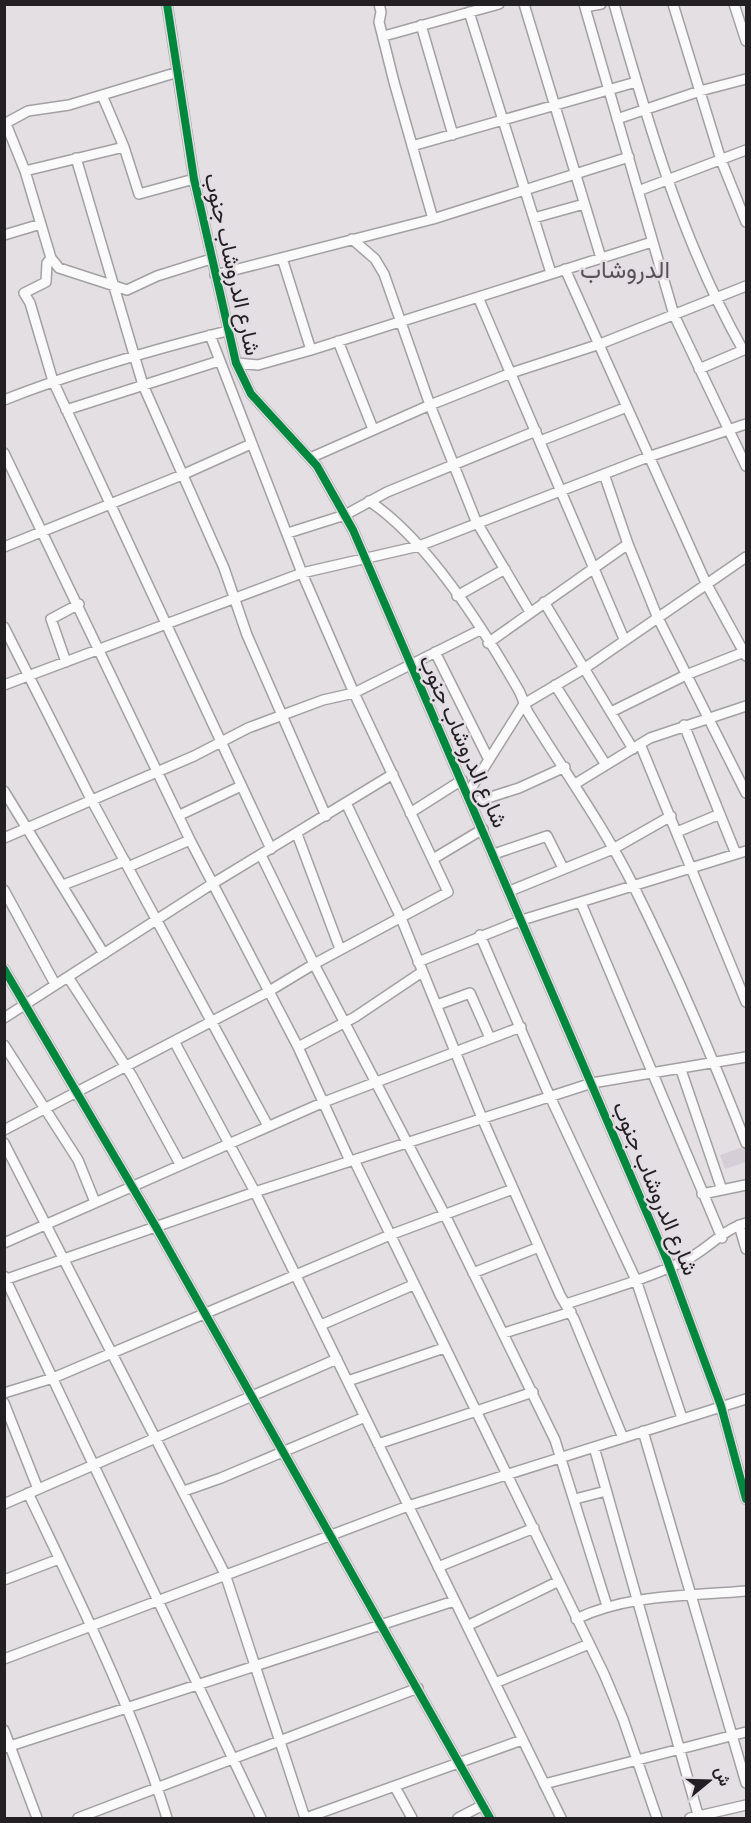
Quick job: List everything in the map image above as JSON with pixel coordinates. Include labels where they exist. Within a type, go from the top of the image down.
[{"type":"street","name":"شارع الدروشاب جنوب","points":[[167,4],[194,179],[236,363],[251,394],[322,474],[345,515],[365,559],[470,798],[670,1267],[721,1406],[747,1498]]},
{"type":"street","points":[[379,4],[381,12],[379,22],[433,219]]},
{"type":"street","points":[[384,36],[499,4]]},
{"type":"street","points":[[524,4],[601,258]]},
{"type":"street","points":[[601,4],[585,6],[674,315],[747,466]]},
{"type":"street","points":[[614,4],[644,109],[668,181],[714,299],[745,349],[699,369]]},
{"type":"street","points":[[673,4],[722,160],[747,222]]},
{"type":"street","points":[[734,4],[747,41]]},
{"type":"street","points":[[468,12],[552,273]]},
{"type":"street","points":[[422,25],[453,135]]},
{"type":"street","points":[[178,72],[69,105],[27,111],[5,124],[25,171],[51,258],[59,268],[126,290],[157,276],[211,259]]},
{"type":"street","points":[[617,119],[700,91],[747,79]]},
{"type":"street","points":[[412,146],[503,121],[608,88],[636,82]]},
{"type":"street","points":[[102,95],[124,147],[139,194],[194,179]]},
{"type":"street","points":[[25,171],[124,147]]},
{"type":"street","points":[[638,190],[668,181],[747,150]]},
{"type":"street","points":[[215,275],[433,219],[629,157]]},
{"type":"street","points":[[76,158],[143,385],[224,567],[233,598],[326,816]]},
{"type":"street","points":[[534,218],[584,204]]},
{"type":"street","points":[[4,235],[40,224]]},
{"type":"street","points":[[352,239],[375,259],[384,274],[430,405],[476,521],[530,612]]},
{"type":"street","points":[[236,363],[258,366],[652,242]]},
{"type":"street","points":[[51,258],[47,263],[46,282],[24,293],[30,303],[53,381],[272,849]]},
{"type":"street","points":[[282,258],[311,350]]},
{"type":"street","points":[[565,269],[706,583],[743,639],[745,654],[686,675],[611,712]]},
{"type":"street","points":[[310,458],[430,405],[512,373],[600,344],[747,286]]},
{"type":"street","points":[[478,297],[624,639]]},
{"type":"street","points":[[4,400],[53,381],[133,356],[227,331]]},
{"type":"street","points":[[4,1130],[126,1067],[448,892],[354,693],[302,573],[210,335]]},
{"type":"street","points":[[339,341],[373,429]]},
{"type":"street","points":[[66,410],[219,362]]},
{"type":"street","points":[[540,441],[627,407]]},
{"type":"street","points":[[4,685],[302,573],[419,546],[476,521],[648,457],[747,424]]},
{"type":"street","points":[[288,533],[345,515],[369,501],[454,463],[536,431]]},
{"type":"street","points":[[4,547],[111,505],[251,444]]},
{"type":"street","points":[[4,453],[79,604],[190,840],[298,1047],[560,1581],[615,1698],[657,1818]]},
{"type":"street","points":[[4,478],[14,474]]},
{"type":"street","points":[[604,474],[628,544],[657,616],[747,793]]},
{"type":"street","points":[[369,501],[419,546],[458,596],[565,767],[632,884],[714,1064],[747,1143]]},
{"type":"street","points":[[488,643],[592,567],[628,544]]},
{"type":"street","points":[[470,798],[489,760],[524,704],[585,669],[657,616],[747,557]]},
{"type":"street","points":[[458,596],[505,569]]},
{"type":"street","points":[[544,602],[611,712],[637,747],[671,816],[747,1002]]},
{"type":"street","points":[[66,662],[51,619],[79,604]]},
{"type":"street","points":[[4,627],[91,799],[268,1126]]},
{"type":"street","points":[[4,838],[194,756],[221,741],[282,714],[354,693],[480,630]]},
{"type":"street","points":[[435,652],[489,760]]},
{"type":"street","points":[[555,685],[606,765]]},
{"type":"street","points":[[575,784],[637,747],[684,725],[747,706]]},
{"type":"street","points":[[684,725],[736,854]]},
{"type":"street","points":[[470,798],[519,788],[565,767]]},
{"type":"street","points":[[4,1018],[212,884],[393,774]]},
{"type":"street","points":[[410,813],[462,780]]},
{"type":"street","points":[[180,815],[241,786]]},
{"type":"street","points":[[4,791],[104,954]]},
{"type":"street","points":[[346,803],[401,918],[482,1118],[568,1308],[623,1438]]},
{"type":"street","points":[[677,832],[720,814]]},
{"type":"street","points":[[510,891],[613,849],[671,816]]},
{"type":"street","points":[[433,859],[483,829]]},
{"type":"street","points":[[297,834],[340,949]]},
{"type":"street","points":[[494,854],[547,836],[563,868]]},
{"type":"street","points":[[63,885],[190,840]]},
{"type":"street","points":[[418,962],[480,935],[522,920],[581,903],[632,884],[747,851]]},
{"type":"street","points":[[261,855],[314,964],[405,1143],[445,1215],[533,1392],[561,1456],[607,1606]]},
{"type":"street","points":[[4,890],[56,984]]},
{"type":"street","points":[[581,903],[722,1238]]},
{"type":"street","points":[[480,935],[550,1097],[636,1280],[682,1418]]},
{"type":"street","points":[[4,969],[156,1227],[490,1818]]},
{"type":"street","points":[[298,1047],[345,1023],[422,972]]},
{"type":"street","points":[[68,977],[126,1067],[180,1164]]},
{"type":"street","points":[[437,1005],[470,993],[490,1038]]},
{"type":"street","points":[[4,1243],[324,1102],[521,1027]]},
{"type":"street","points":[[174,1041],[227,1144],[255,1192],[561,1818]]},
{"type":"street","points":[[4,1045],[78,1160],[95,1202]]},
{"type":"street","points":[[261,1818],[5,1279],[255,1192],[592,1083],[681,1070],[747,1056]]},
{"type":"street","points":[[681,1070],[722,1190]]},
{"type":"street","points":[[4,1143],[225,1574],[305,1818],[461,1764],[522,1740]]},
{"type":"street","points":[[702,1194],[747,1185]]},
{"type":"street","points":[[4,1393],[53,1378],[390,1235],[513,1189]]},
{"type":"street","points":[[504,1333],[686,1261],[743,1224],[747,1249]]},
{"type":"street","points":[[473,1273],[539,1247]]},
{"type":"street","points":[[321,1325],[413,1285]]},
{"type":"street","points":[[348,1381],[444,1348]]},
{"type":"street","points":[[4,1504],[337,1359]]},
{"type":"street","points":[[378,1444],[533,1392]]},
{"type":"street","points":[[4,1659],[408,1506],[747,1399]]},
{"type":"street","points":[[4,1403],[38,1489]]},
{"type":"street","points":[[184,1491],[221,1478],[365,1417]]},
{"type":"street","points":[[643,1431],[747,1783]]},
{"type":"street","points":[[594,1447],[696,1818],[747,1805]]},
{"type":"street","points":[[575,1499],[606,1491]]},
{"type":"street","points":[[28,1493],[90,1627],[158,1789],[167,1818]]},
{"type":"street","points":[[438,1567],[534,1528]]},
{"type":"street","points":[[4,1580],[59,1559]]},
{"type":"street","points":[[467,1626],[560,1581]]},
{"type":"street","points":[[576,1619],[607,1606],[635,1601],[747,1591]]},
{"type":"street","points":[[8,1747],[454,1601]]},
{"type":"street","points":[[495,1683],[589,1644]]},
{"type":"street","points":[[78,1818],[418,1688]]},
{"type":"street","points":[[4,1730],[8,1747],[37,1818]]},
{"type":"street","points":[[544,1784],[636,1761],[678,1747],[747,1732]]},
{"type":"street","points":[[395,1787],[412,1818]]},
{"type":"street","points":[[458,1818],[483,1805]]},
{"type":"street","points":[[336,1808],[340,1818]]},
{"type":"shaded area","points":[[746,1146],[746,1162],[725,1169],[720,1155]]},
{"type":"cycle path","points":[[167,4],[194,179],[236,363],[251,394],[317,466],[353,530],[667,1260],[721,1406],[746,1499]]},
{"type":"cycle path","points":[[4,969],[156,1227],[490,1818]]},
{"type":"district","name":"الدروشاب","points":[[625,270]]}]
